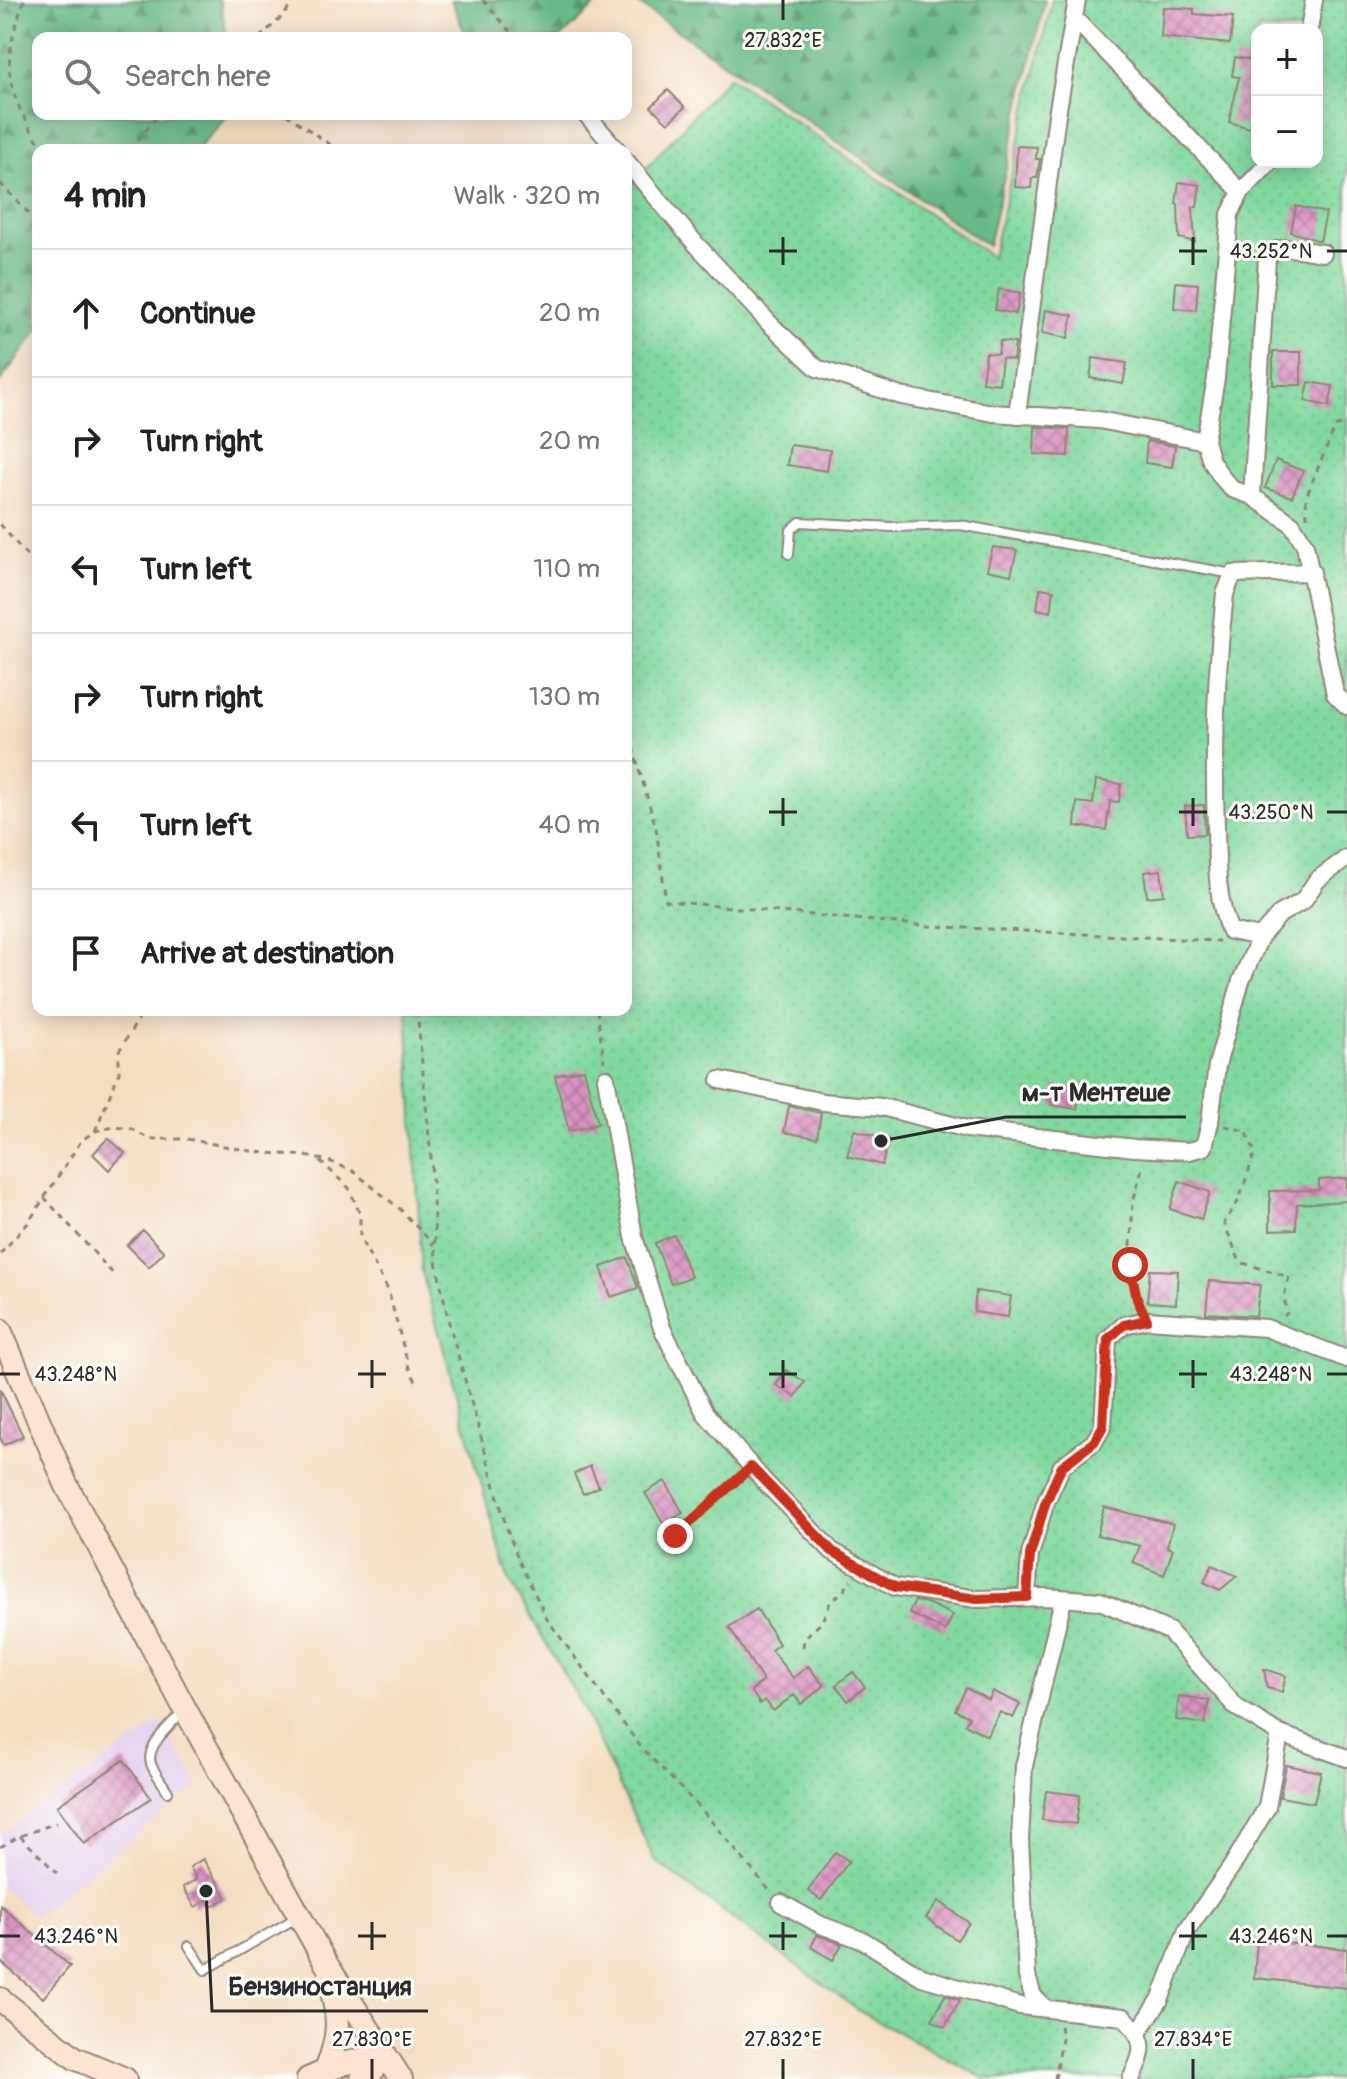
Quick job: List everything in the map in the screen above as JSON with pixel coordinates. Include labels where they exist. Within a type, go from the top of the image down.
[{"type":"main road","points":[[0,1330],[66,1484],[185,1709],[325,1962],[401,2079]]},
{"type":"main road","points":[[317,2075],[336,2045],[339,2029],[325,1962]]},
{"type":"main road","points":[[0,1999],[75,2058],[125,2079]]},
{"type":"main road","points":[[317,2075],[385,2054]]},
{"type":"main road","points":[[362,2079],[371,2073],[385,2054]]},
{"type":"street","points":[[1017,415],[1057,115],[1077,0]]},
{"type":"street","points":[[1310,24],[1314,0]]},
{"type":"street","points":[[1074,18],[1241,192]]},
{"type":"street","points":[[591,120],[612,144]]},
{"type":"street","points":[[632,168],[695,243],[817,368],[901,396],[993,413],[1099,420],[1205,441]]},
{"type":"street","points":[[1264,168],[1241,192],[1230,214],[1216,378],[1205,441],[1211,461],[1232,489],[1252,496],[1292,524],[1305,545],[1335,694],[1347,706]]},
{"type":"street","points":[[1252,496],[1267,258],[1279,249],[1323,253]]},
{"type":"street","points":[[1260,937],[1230,931],[1223,914],[1217,863],[1215,788],[1225,594],[1233,574],[1312,572]]},
{"type":"street","points":[[720,1080],[823,1102],[882,1107],[967,1129],[1135,1148],[1189,1151],[1204,1147],[1217,1065],[1241,981],[1260,937],[1280,914],[1303,901],[1317,880],[1347,858]]},
{"type":"street","points":[[606,1078],[634,1237],[662,1328],[705,1413],[751,1467],[832,1551],[895,1587],[977,1599],[1027,1597],[1100,1601],[1169,1631],[1236,1707],[1280,1734],[1347,1758]]},
{"type":"street","points":[[1027,1597],[1030,1555],[1045,1504],[1062,1466],[1094,1442],[1103,1426],[1108,1339],[1124,1325],[1147,1320],[1266,1328],[1347,1359]]},
{"type":"street","points":[[1052,2009],[1033,1996],[1027,1976],[1020,1840],[1024,1766],[1063,1599]]},
{"type":"street","points":[[1138,2033],[1160,2000],[1187,1930],[1232,1866],[1267,1807],[1280,1734]]},
{"type":"street","points":[[781,1903],[821,1925],[864,1941],[922,1977],[1020,2006],[1124,2017],[1138,2033],[1142,2055],[1131,2079]]},
{"type":"lane","points":[[789,554],[791,530],[800,522],[892,527],[960,525],[1233,574]]},
{"type":"lane","points":[[168,1792],[151,1765],[150,1755],[155,1744],[185,1709]]},
{"type":"lane","points":[[189,1946],[205,1970],[299,1916]]},
{"type":"path","points":[[24,0],[13,31],[6,73],[15,104],[40,144]]},
{"type":"path","points":[[266,32],[284,15],[294,0]]},
{"type":"path","points":[[483,0],[511,32]]},
{"type":"path","points":[[135,144],[154,120]]},
{"type":"path","points":[[295,120],[329,144]]},
{"type":"path","points":[[0,183],[32,217]]},
{"type":"path","points":[[1307,525],[1306,497],[1335,427],[1347,422]]},
{"type":"path","points":[[0,524],[32,562]]},
{"type":"path","points":[[632,745],[656,828],[666,901],[928,926],[1217,943],[1230,931]]},
{"type":"path","points":[[95,1131],[119,1073],[119,1051],[140,1016]]},
{"type":"path","points":[[418,1016],[431,1158],[435,1246],[449,1323],[506,1526],[519,1561],[547,1619],[640,1746],[702,1810],[781,1903]]},
{"type":"path","points":[[598,1016],[606,1078]]},
{"type":"path","points":[[1210,1122],[1246,1131],[1255,1152],[1239,1200],[1224,1223],[1240,1262],[1289,1277],[1284,1296],[1287,1313],[1266,1328]]},
{"type":"path","points":[[0,1254],[28,1223],[81,1141],[95,1131],[114,1127],[132,1129],[149,1139],[187,1139],[256,1152],[317,1158],[353,1171],[400,1209],[435,1246]]},
{"type":"path","points":[[1135,1148],[1144,1165],[1133,1202],[1130,1265],[1137,1299],[1147,1320]]},
{"type":"path","points":[[317,1158],[349,1188],[360,1214],[360,1238],[388,1290],[409,1368],[418,1385]]},
{"type":"path","points":[[44,1197],[115,1276]]},
{"type":"path","points":[[675,1536],[751,1467]]},
{"type":"path","points":[[803,1647],[804,1638],[821,1623],[830,1603],[845,1589],[859,1566]]},
{"type":"path","points":[[0,1847],[56,1823]]},
{"type":"path","points":[[20,1836],[57,1873]]},
{"type":"path","points":[[1052,2009],[1062,2039],[1055,2079]]},
{"type":"shaded area","points":[[161,1722],[198,1786],[35,1916],[0,1885],[0,1834]]},
{"type":"green space","points":[[0,0],[220,0],[226,32],[32,32],[32,120],[224,120],[202,144],[32,144],[32,338],[0,382]]},
{"type":"green space","points":[[451,0],[601,0],[567,32],[464,32]]},
{"type":"green space","points":[[633,0],[1045,0],[988,246]]},
{"type":"green space","points":[[1052,0],[1347,0],[1347,2079],[985,2079],[859,2011],[655,1861],[578,1698],[508,1578],[422,1272],[407,1016],[632,1016],[632,184],[729,76],[992,257]]},
{"type":"building","points":[[1163,7],[1194,9],[1194,14],[1233,17],[1230,44],[1161,37]]},
{"type":"building","points":[[1235,57],[1251,60],[1251,128],[1229,122],[1239,77],[1232,76]]},
{"type":"building","points":[[668,90],[685,107],[668,123],[651,107]]},
{"type":"building","points":[[1017,146],[1037,147],[1036,159],[1040,159],[1037,178],[1032,178],[1031,188],[1015,187]]},
{"type":"building","points":[[1179,182],[1200,185],[1197,207],[1193,207],[1195,242],[1179,238],[1176,204]]},
{"type":"building","points":[[1296,206],[1326,213],[1320,241],[1291,232]]},
{"type":"building","points":[[1176,282],[1198,284],[1196,310],[1174,308]]},
{"type":"building","points":[[999,289],[1020,293],[1016,314],[995,310]]},
{"type":"building","points":[[1046,310],[1073,315],[1068,338],[1042,333]]},
{"type":"building","points":[[1000,341],[1015,343],[1013,360],[1002,358],[999,384],[982,382],[986,353],[998,354]]},
{"type":"building","points":[[1273,352],[1301,352],[1301,385],[1273,385]]},
{"type":"building","points":[[1093,358],[1127,363],[1123,384],[1090,378]]},
{"type":"building","points":[[1309,382],[1333,386],[1329,406],[1305,401]]},
{"type":"building","points":[[1035,427],[1069,429],[1068,456],[1034,454]]},
{"type":"building","points":[[1147,441],[1175,446],[1172,467],[1145,463]]},
{"type":"building","points":[[790,445],[830,450],[827,471],[787,465]]},
{"type":"building","points":[[1276,460],[1303,471],[1292,497],[1265,488]]},
{"type":"building","points":[[993,547],[1017,550],[1011,575],[987,570]]},
{"type":"building","points":[[1040,588],[1054,590],[1051,612],[1037,609]]},
{"type":"building","points":[[1096,780],[1121,784],[1119,802],[1110,801],[1106,830],[1075,826],[1077,802],[1093,804]]},
{"type":"building","points":[[1204,805],[1205,834],[1187,835],[1185,806]]},
{"type":"building","points":[[1161,870],[1164,895],[1147,897],[1144,872]]},
{"type":"building","points":[[584,1069],[598,1124],[569,1131],[555,1076]]},
{"type":"building","points":[[1055,1085],[1080,1090],[1077,1109],[1051,1105]]},
{"type":"building","points":[[789,1106],[821,1113],[817,1138],[784,1132]]},
{"type":"building","points":[[854,1130],[889,1139],[882,1165],[847,1156]]},
{"type":"building","points":[[108,1138],[125,1153],[109,1170],[93,1154]]},
{"type":"building","points":[[1347,1178],[1347,1201],[1297,1204],[1296,1229],[1270,1230],[1270,1191],[1319,1190],[1319,1180]]},
{"type":"building","points":[[1179,1181],[1210,1192],[1201,1219],[1170,1209]]},
{"type":"building","points":[[143,1230],[164,1252],[149,1267],[127,1245]]},
{"type":"building","points":[[674,1235],[691,1277],[671,1284],[655,1243]]},
{"type":"building","points":[[627,1257],[638,1288],[611,1297],[601,1267]]},
{"type":"building","points":[[1150,1270],[1178,1271],[1176,1304],[1147,1302]]},
{"type":"building","points":[[1209,1281],[1260,1285],[1256,1316],[1206,1313]]},
{"type":"building","points":[[976,1291],[1011,1296],[1008,1317],[974,1312]]},
{"type":"building","points":[[786,1370],[805,1382],[795,1397],[776,1385]]},
{"type":"building","points":[[0,1389],[23,1436],[4,1445],[0,1438]]},
{"type":"building","points":[[590,1466],[599,1487],[583,1494],[574,1474]]},
{"type":"building","points":[[665,1481],[683,1513],[664,1524],[645,1493]]},
{"type":"building","points":[[1104,1507],[1173,1524],[1167,1547],[1173,1549],[1164,1575],[1133,1563],[1140,1546],[1097,1535]]},
{"type":"building","points":[[1212,1565],[1237,1576],[1220,1590],[1204,1582]]},
{"type":"building","points":[[915,1601],[953,1615],[945,1631],[909,1613]]},
{"type":"building","points":[[757,1609],[779,1644],[771,1650],[793,1678],[808,1666],[824,1686],[801,1704],[794,1695],[773,1711],[765,1700],[760,1704],[751,1691],[763,1681],[729,1627]]},
{"type":"building","points":[[1264,1669],[1286,1676],[1282,1692],[1267,1688]]},
{"type":"building","points":[[853,1672],[865,1687],[848,1701],[836,1685]]},
{"type":"building","points":[[966,1688],[989,1700],[993,1691],[1020,1704],[1013,1718],[1000,1712],[987,1736],[965,1724],[969,1717],[955,1710]]},
{"type":"building","points":[[1179,1696],[1209,1700],[1205,1724],[1176,1720]]},
{"type":"building","points":[[124,1760],[151,1798],[84,1844],[57,1806]]},
{"type":"building","points":[[1286,1765],[1321,1772],[1314,1803],[1280,1797]]},
{"type":"building","points":[[1046,1791],[1080,1795],[1076,1824],[1042,1820]]},
{"type":"building","points":[[835,1852],[849,1861],[821,1900],[808,1891]]},
{"type":"building","points":[[203,1859],[227,1898],[211,1907],[207,1900],[195,1907],[183,1887],[197,1879],[190,1867]]},
{"type":"building","points":[[939,1901],[969,1923],[957,1940],[926,1918]]},
{"type":"building","points":[[0,1905],[70,1966],[43,1998],[0,1961]]},
{"type":"building","points":[[817,1935],[842,1944],[833,1960],[811,1947]]},
{"type":"building","points":[[1257,1940],[1347,1949],[1347,1988],[1254,1978]]},
{"type":"building","points":[[945,1995],[960,2000],[945,2027],[932,2020]]},
{"type":"place","name":"м-т Ментeше","points":[[881,1141]]},
{"type":"place","name":"Бензиностанция","points":[[206,1891]]},
{"type":"route","points":[[675,1536],[751,1467],[832,1551],[895,1587],[977,1599],[1027,1597],[1030,1555],[1045,1504],[1062,1466],[1094,1442],[1103,1426],[1108,1339],[1124,1325],[1147,1320],[1137,1299],[1130,1265]]}]
